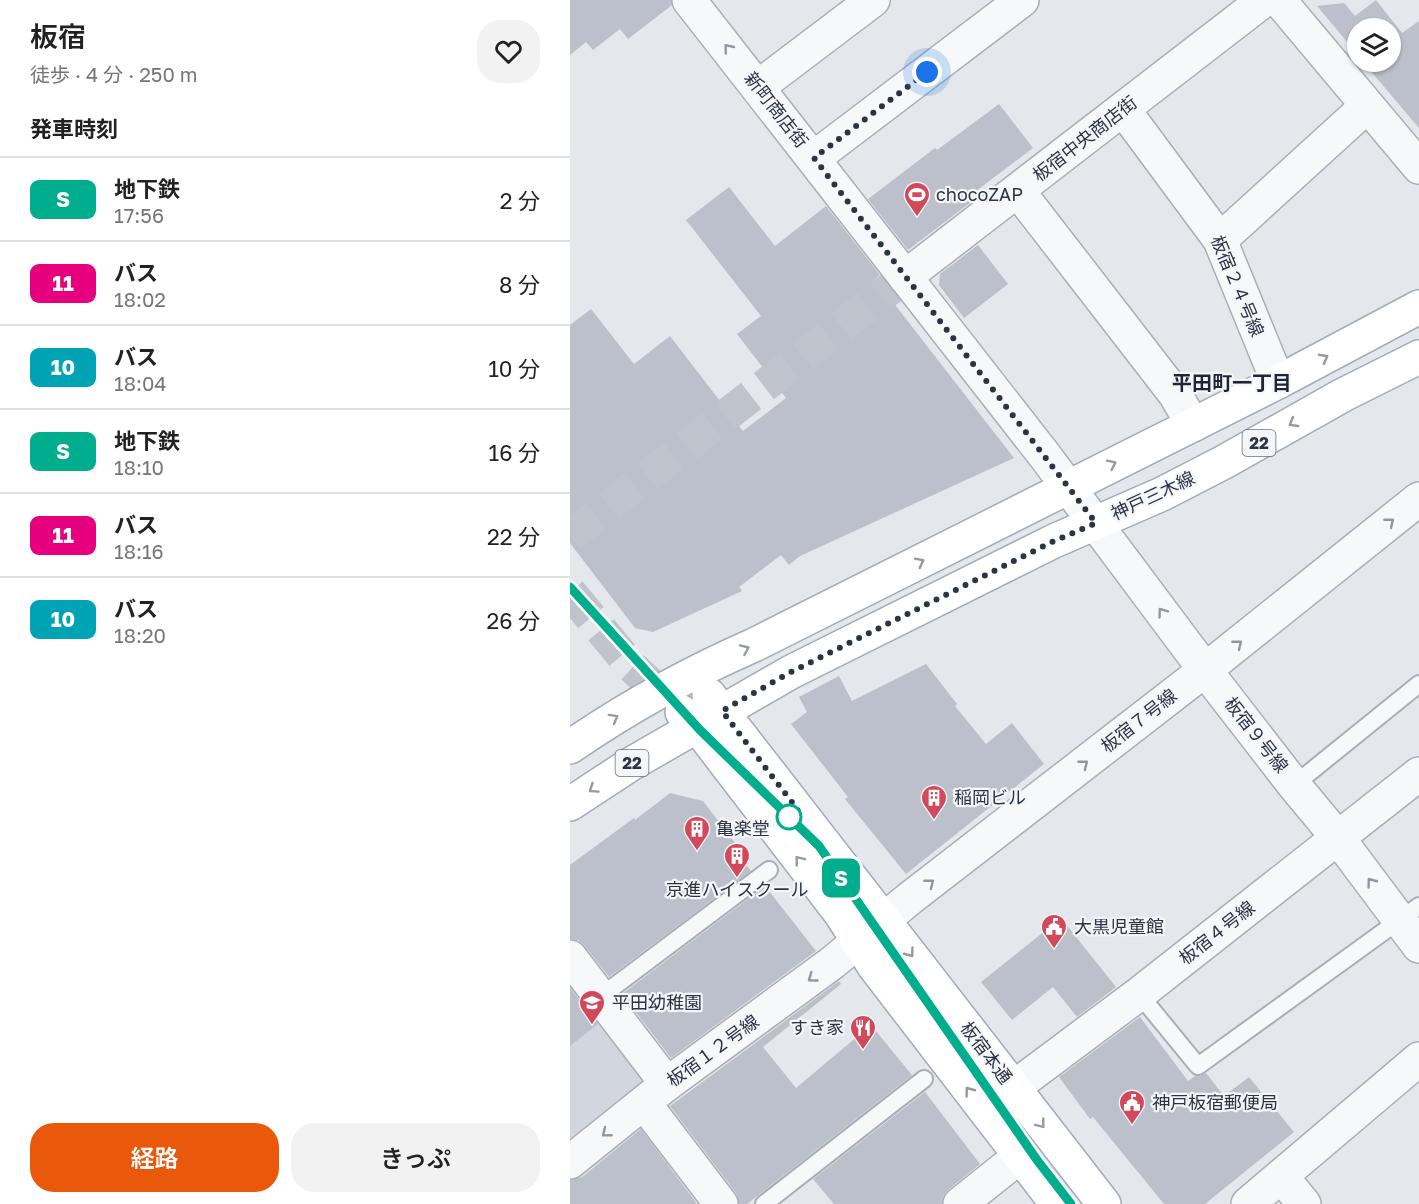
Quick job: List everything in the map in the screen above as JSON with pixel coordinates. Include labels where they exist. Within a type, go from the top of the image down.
[{"type":"main road","name":"22","points":[[570,747],[602,724],[693,675],[1278,382],[1419,307]]},
{"type":"main road","name":"神戸三木線","points":[[570,804],[630,764],[791,672],[1054,541],[1162,494],[1343,395],[1419,357]]},
{"type":"main road","name":"板宿本通","points":[[693,675],[709,718],[874,966],[1057,1204]]},
{"type":"main road","name":"板宿本通","points":[[660,693],[709,718],[884,920],[1104,1204]]},
{"type":"street","name":"新町商店街","points":[[689,0],[1068,486]]},
{"type":"street","points":[[758,87],[873,0]]},
{"type":"street","points":[[814,158],[1022,0]]},
{"type":"street","name":"板宿中央商店街","points":[[905,277],[1264,0]]},
{"type":"street","points":[[1279,0],[1419,167]]},
{"type":"street","points":[[1220,240],[1367,106]]},
{"type":"street","name":"板宿２４号線","points":[[1123,109],[1220,240],[1278,382]]},
{"type":"street","points":[[1018,191],[1175,394],[1193,425]]},
{"type":"street","name":"板宿９号線","points":[[1068,486],[1294,785],[1413,924]]},
{"type":"street","name":"板宿７号線","points":[[858,942],[1419,499]]},
{"type":"street","name":"板宿４号線","points":[[1013,1088],[1139,994],[1419,774]]},
{"type":"street","name":"板宿１２号線","points":[[570,1162],[655,1094],[858,942]]},
{"type":"street","points":[[570,957],[600,998],[721,1204]]},
{"type":"street","points":[[1248,1204],[1419,1059]]},
{"type":"street","points":[[960,1204],[1019,1157]]},
{"type":"street","points":[[1281,1176],[1304,1204]]},
{"type":"lane","points":[[1294,785],[1419,684]]},
{"type":"lane","points":[[600,998],[769,870]]},
{"type":"lane","points":[[1139,994],[1198,1066],[1413,924]]},
{"type":"lane","points":[[764,1204],[924,1079]]},
{"type":"shaded area","name":"平田幼稚園","points":[[570,968],[660,1083],[570,1151]]},
{"type":"building","points":[[570,0],[671,0],[672,5],[628,39],[620,29],[593,50],[586,42],[570,55]]},
{"type":"building","points":[[1376,0],[1390,18],[1347,18],[1347,42],[1317,6],[1344,3],[1355,16]]},
{"type":"building","points":[[1419,21],[1419,128],[1371,72],[1401,72],[1401,32]]},
{"type":"building","points":[[999,104],[1033,148],[971,195],[975,199],[908,250],[868,199],[935,148],[937,150]]},
{"type":"building","points":[[729,187],[775,246],[826,206],[880,275],[875,279],[1014,458],[800,556],[789,565],[781,555],[739,587],[742,591],[653,632],[635,628],[570,543],[570,325],[591,309],[634,364],[670,336],[743,431],[786,398],[737,334],[761,316],[686,220]]},
{"type":"building","points":[[978,245],[1008,284],[964,318],[939,285],[940,274]]},
{"type":"building","points":[[926,664],[957,704],[955,706],[986,744],[1012,723],[1044,764],[906,874],[845,799],[848,797],[791,724],[807,712],[799,697],[839,676],[852,701]]},
{"type":"building","points":[[670,793],[703,801],[735,843],[732,846],[751,871],[609,977],[584,945],[578,940],[570,939],[570,865]]},
{"type":"building","points":[[765,886],[816,951],[671,1058],[622,994]]},
{"type":"building","name":"大黒児童館","points":[[1061,918],[1116,987],[1077,1017],[1053,987],[1012,1020],[981,982]]},
{"type":"building","points":[[839,981],[841,984],[763,1047],[796,1088],[871,1025],[912,1075],[747,1204],[739,1204],[736,1193],[670,1106]]},
{"type":"building","name":"平田幼稚園","points":[[570,988],[598,1024],[570,1046]]},
{"type":"building","points":[[1140,1017],[1188,1081],[1206,1073],[1224,1096],[1249,1077],[1294,1132],[1205,1204],[1164,1204],[1093,1117],[1090,1119],[1059,1077]]},
{"type":"building","points":[[925,1092],[980,1164],[948,1190],[943,1197],[942,1204],[834,1204],[813,1179]]},
{"type":"building","points":[[641,1129],[697,1204],[570,1204],[570,1180],[582,1177]]},
{"type":"tunnel","points":[[570,536],[905,277]]},
{"type":"tunnel","points":[[570,592],[631,666],[660,693]]},
{"type":"metro line","name":"S","points":[[570,587],[700,730],[819,846],[1037,1160],[1071,1204]]},
{"type":"place","name":"chocoZAP","points":[[917,218]]},
{"type":"place","name":"稲岡ビル","points":[[934,821]]},
{"type":"place","name":"亀楽堂","points":[[697,852]]},
{"type":"place","name":"京進ハイスクール","points":[[737,879]]},
{"type":"place","name":"大黒児童館","points":[[1054,950]]},
{"type":"place","name":"平田幼稚園","points":[[592,1026]]},
{"type":"place","name":"すき家","points":[[863,1051]]},
{"type":"place","name":"神戸板宿郵便局","points":[[1132,1126]]},
{"type":"district","name":"平田町一丁目","points":[[1232,383]]},
{"type":"route","points":[[789,817],[798,810],[722,711],[791,672],[1054,541],[1096,523],[814,158],[927,72]]}]
